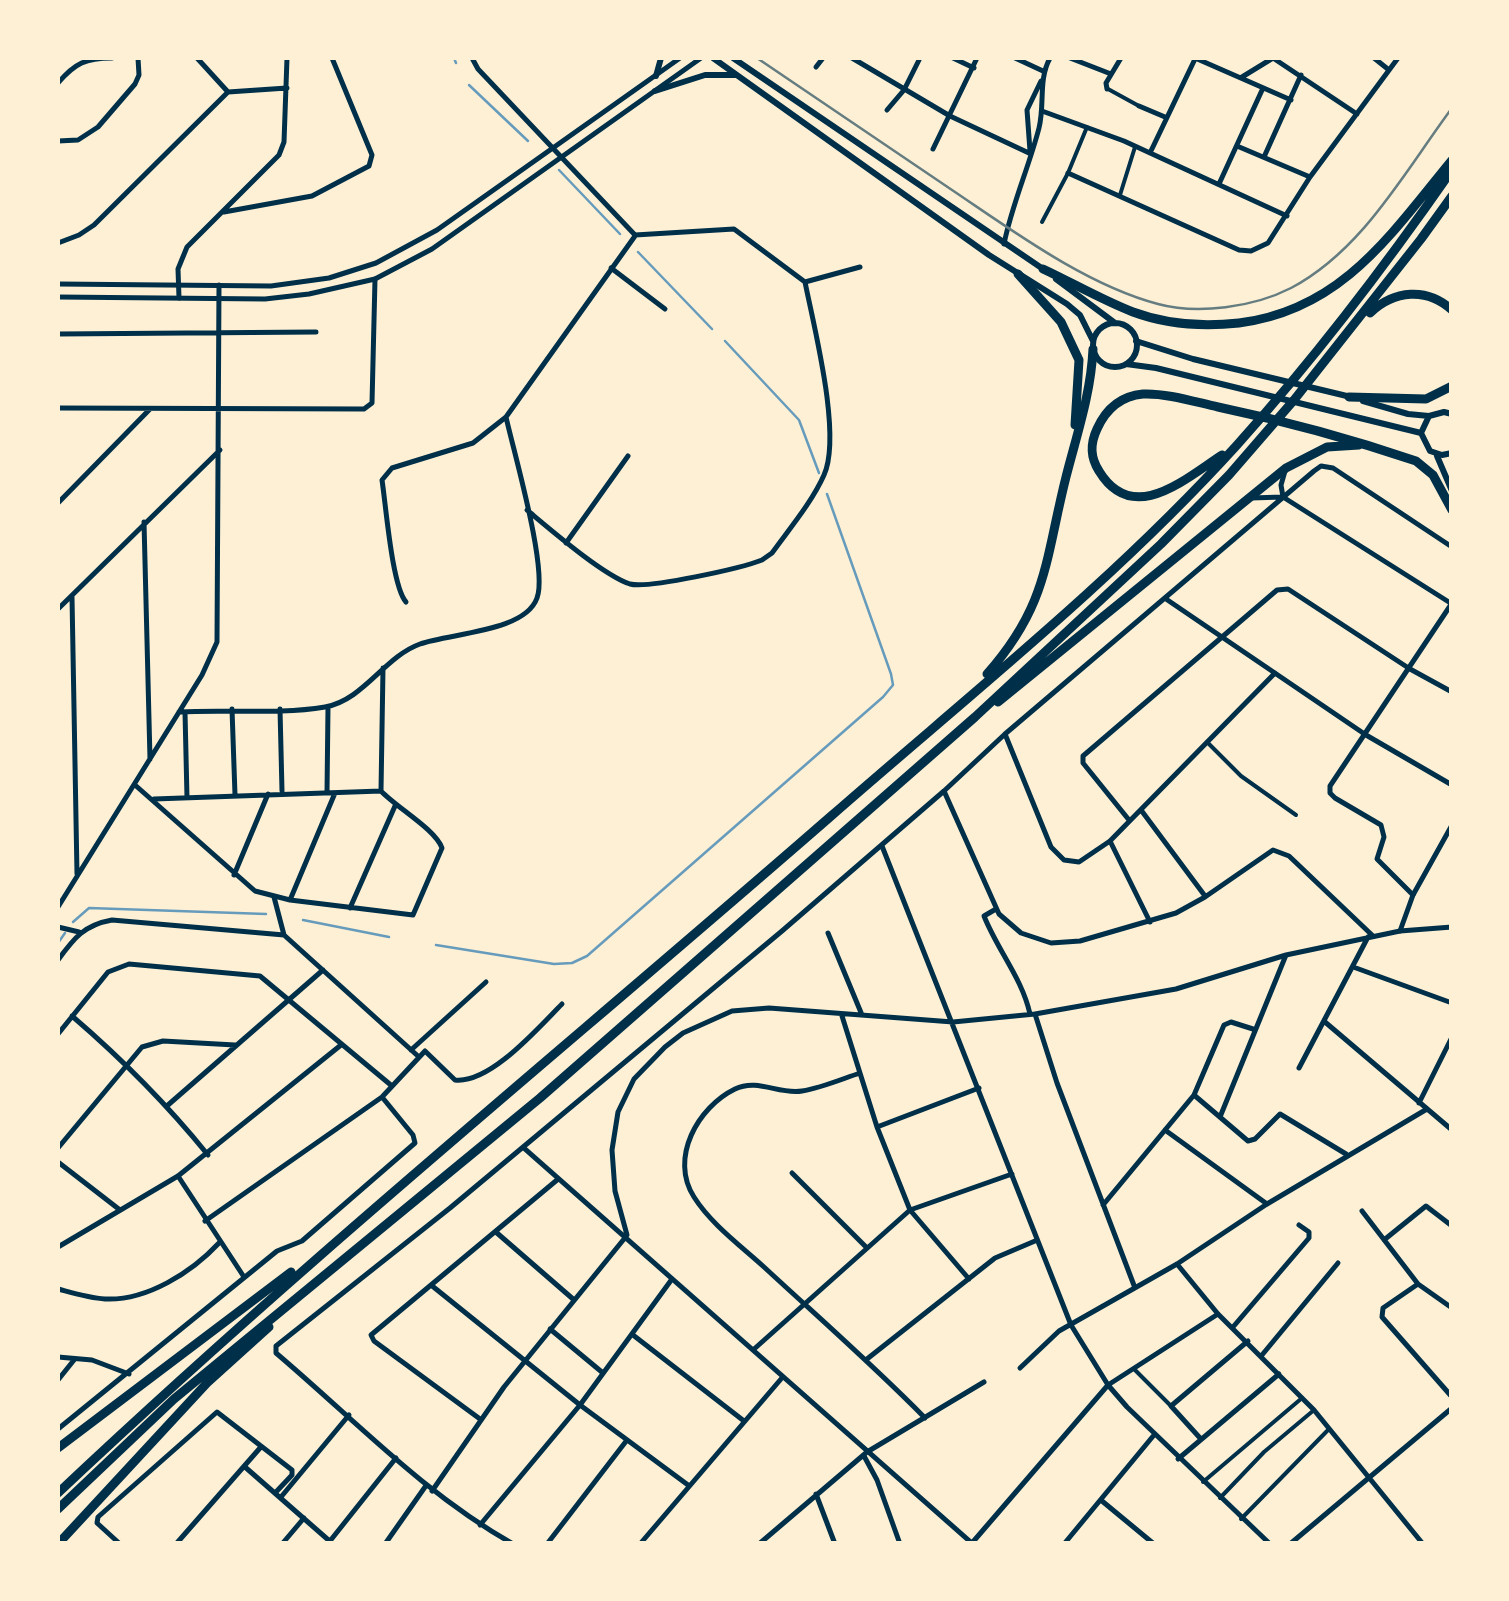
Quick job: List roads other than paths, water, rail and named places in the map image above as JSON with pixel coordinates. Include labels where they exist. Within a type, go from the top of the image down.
[{"type":"highway","points":[[1043,269],[1158,320],[1214,326],[1256,321],[1301,308],[1349,278],[1452,160]]},
{"type":"highway","points":[[58,1448],[337,1238],[586,1030],[1037,638],[1236,446],[1336,328],[1452,170]]},
{"type":"highway","points":[[58,1493],[152,1412],[540,1098],[975,717],[1230,475],[1347,336],[1452,196]]},
{"type":"highway","points":[[1018,274],[1061,322],[1079,360],[1072,454]]},
{"type":"highway","points":[[1347,336],[1378,306],[1398,295],[1416,293],[1435,298],[1452,310]]},
{"type":"highway","points":[[964,700],[1016,639],[1036,602],[1051,554],[1092,376],[1093,345]]},
{"type":"highway","points":[[1349,397],[1426,399],[1452,386]]},
{"type":"highway","points":[[1236,446],[1172,489],[1149,497],[1120,492],[1106,482],[1091,454],[1093,438],[1111,406],[1144,394],[1247,413],[1416,461],[1433,476],[1452,510]]},
{"type":"highway","points":[[975,717],[1071,645],[1286,468],[1327,447],[1366,444]]},
{"type":"highway","points":[[58,1509],[152,1412],[337,1238]]},
{"type":"highway","points":[[58,1544],[207,1383],[312,1283]]},
{"type":"highway","points":[[58,1534],[100,1496]]},
{"type":"main road","points":[[656,76],[661,58]]},
{"type":"main road","points":[[712,58],[1080,316],[1106,365],[1156,368],[1421,433]]},
{"type":"main road","points":[[733,58],[1043,269],[1115,323],[1129,328],[1136,341],[1135,354],[1126,364]]},
{"type":"main road","points":[[655,91],[704,75],[738,75]]},
{"type":"main road","points":[[1093,345],[1103,326],[1115,323]]},
{"type":"main road","points":[[1136,341],[1408,414],[1452,414]]},
{"type":"main road","points":[[1430,416],[1421,433],[1425,446],[1436,454],[1452,491]]},
{"type":"main road","points":[[1436,454],[1452,453]]},
{"type":"street","points":[[58,82],[87,58],[112,58]]},
{"type":"street","points":[[58,142],[78,140],[98,126],[135,84],[138,58]]},
{"type":"street","points":[[198,58],[228,92]]},
{"type":"street","points":[[179,298],[178,269],[186,247],[279,155],[284,142],[287,58]]},
{"type":"street","points":[[222,212],[312,196],[369,166],[372,154],[332,58]]},
{"type":"street","points":[[472,58],[478,69],[635,235]]},
{"type":"street","points":[[58,284],[270,286],[328,278],[376,263],[437,230],[680,58]]},
{"type":"street","points":[[58,297],[218,300],[309,294],[375,279],[432,249],[701,58]]},
{"type":"street","points":[[816,67],[823,58]]},
{"type":"street","points":[[852,58],[950,116],[1031,154]]},
{"type":"street","points":[[887,110],[904,90],[920,58]]},
{"type":"street","points":[[953,58],[974,68]]},
{"type":"street","points":[[932,149],[977,58]]},
{"type":"street","points":[[1014,58],[1043,71]]},
{"type":"street","points":[[1004,244],[1012,204],[1042,111],[1043,71],[1050,58]]},
{"type":"street","points":[[1070,58],[1111,74]]},
{"type":"street","points":[[1121,58],[1107,89],[1166,117]]},
{"type":"street","points":[[1150,153],[1195,58],[1291,100]]},
{"type":"street","points":[[1242,77],[1273,58],[1357,114]]},
{"type":"street","points":[[1374,58],[1390,70]]},
{"type":"street","points":[[1068,173],[1239,250],[1251,251],[1268,243],[1310,177],[1398,58]]},
{"type":"street","points":[[1264,157],[1301,75]]},
{"type":"street","points":[[1031,154],[1026,110],[1042,79]]},
{"type":"street","points":[[58,243],[94,225],[228,92],[287,88]]},
{"type":"street","points":[[1219,184],[1263,88]]},
{"type":"street","points":[[1042,111],[1135,146],[1287,216]]},
{"type":"street","points":[[1042,222],[1087,126]]},
{"type":"street","points":[[1120,195],[1135,146]]},
{"type":"street","points":[[1237,146],[1310,177]]},
{"type":"street","points":[[527,510],[629,584],[640,585],[752,564],[772,553],[824,476],[831,446],[805,282],[734,229],[635,235]]},
{"type":"street","points":[[406,602],[400,595],[384,473],[473,443],[506,417],[635,235]]},
{"type":"street","points":[[805,282],[860,267]]},
{"type":"street","points":[[611,268],[666,309]]},
{"type":"street","points":[[58,408],[369,406],[374,382],[375,279]]},
{"type":"street","points":[[58,907],[182,712],[217,642],[219,286]]},
{"type":"street","points":[[58,334],[316,332]]},
{"type":"street","points":[[58,503],[152,407]]},
{"type":"street","points":[[182,712],[328,706],[365,686],[404,651],[513,622],[531,611],[540,591],[506,417]]},
{"type":"street","points":[[58,609],[220,450]]},
{"type":"street","points":[[566,542],[628,456]]},
{"type":"street","points":[[514,1544],[428,1489],[275,1349],[655,1038],[1314,471],[1328,466],[1452,547]]},
{"type":"street","points":[[1284,498],[1281,485],[1286,468]]},
{"type":"street","points":[[1251,498],[1284,498],[1451,604],[1330,786],[1330,793],[1381,825],[1384,837],[1376,859],[1413,895]]},
{"type":"street","points":[[144,522],[150,759]]},
{"type":"street","points":[[1129,820],[1083,764],[1083,756],[1277,590],[1288,589],[1452,692]]},
{"type":"street","points":[[72,597],[77,874]]},
{"type":"street","points":[[1166,599],[1366,735],[1452,785]]},
{"type":"street","points":[[136,785],[248,888],[290,900],[409,916],[415,912],[442,848],[438,838],[381,791],[383,668]]},
{"type":"street","points":[[1006,734],[1056,855],[1071,863],[1080,862],[1110,842],[1276,673]]},
{"type":"street","points":[[326,793],[328,706]]},
{"type":"street","points":[[232,709],[235,795]]},
{"type":"street","points":[[280,710],[282,793]]},
{"type":"street","points":[[182,712],[187,798]]},
{"type":"street","points":[[1207,742],[1240,776],[1296,815]]},
{"type":"street","points":[[152,799],[381,791]]},
{"type":"street","points":[[944,791],[996,909],[1006,923],[1021,933],[1050,943],[1080,941],[1150,922],[1205,897],[1266,853],[1282,851],[1370,937]]},
{"type":"street","points":[[290,900],[335,793]]},
{"type":"street","points":[[234,875],[268,794]]},
{"type":"street","points":[[350,908],[395,806]]},
{"type":"street","points":[[1141,810],[1205,897]]},
{"type":"street","points":[[1400,931],[1413,895],[1452,825]]},
{"type":"street","points":[[1110,842],[1150,922]]},
{"type":"street","points":[[1440,845],[1452,844]]},
{"type":"street","points":[[882,845],[1071,1325],[1108,1385],[1178,1459],[1270,1544]]},
{"type":"street","points":[[274,897],[284,935],[419,1057]]},
{"type":"street","points":[[996,909],[984,916],[1001,955],[1024,987],[1135,1288]]},
{"type":"street","points":[[58,960],[79,932],[92,924],[112,920],[284,935]]},
{"type":"street","points":[[386,1544],[524,1360],[624,1239],[612,1150],[618,1112],[634,1079],[664,1047],[704,1022],[742,1008],[953,1022],[1032,1014],[1176,988],[1286,955],[1370,937],[1452,926]]},
{"type":"street","points":[[58,927],[79,932]]},
{"type":"street","points":[[828,933],[862,1015]]},
{"type":"street","points":[[1299,1068],[1370,937]]},
{"type":"street","points":[[1220,1117],[1286,955]]},
{"type":"street","points":[[58,1034],[108,972],[129,964],[254,974],[292,1000],[392,1086]]},
{"type":"street","points":[[1354,968],[1452,1003]]},
{"type":"street","points":[[168,1106],[323,970]]},
{"type":"street","points":[[411,1050],[486,982]]},
{"type":"street","points":[[205,1221],[382,1097],[426,1051],[455,1080],[474,1079],[509,1054],[562,1004]]},
{"type":"street","points":[[72,1016],[126,1063],[208,1155]]},
{"type":"street","points":[[842,1016],[877,1126],[910,1210],[968,1279]]},
{"type":"street","points":[[1103,1205],[1194,1095],[1226,1022],[1253,1030]]},
{"type":"street","points":[[1325,1022],[1452,1130]]},
{"type":"street","points":[[1419,1103],[1452,1037]]},
{"type":"street","points":[[655,1038],[664,1047]]},
{"type":"street","points":[[58,1148],[142,1047],[156,1042],[235,1045]]},
{"type":"street","points":[[58,1248],[208,1155],[342,1045]]},
{"type":"street","points":[[860,1073],[803,1091],[754,1084],[734,1089],[714,1102],[698,1120],[687,1145],[686,1168],[693,1197],[720,1227],[867,1358],[925,1418]]},
{"type":"street","points":[[877,1126],[979,1088]]},
{"type":"street","points":[[1194,1095],[1251,1141],[1280,1114],[1348,1155]]},
{"type":"street","points":[[59,1425],[129,1374],[277,1252],[302,1241],[415,1143],[414,1135],[382,1097]]},
{"type":"street","points":[[1020,1368],[1051,1336],[1177,1264],[1267,1204],[1426,1109]]},
{"type":"street","points":[[1165,1130],[1267,1204]]},
{"type":"street","points":[[524,1148],[866,1454],[973,1543],[1108,1385],[1218,1314]]},
{"type":"street","points":[[58,1162],[120,1210]]},
{"type":"street","points":[[792,1173],[866,1247]]},
{"type":"street","points":[[753,1350],[910,1210],[1012,1174]]},
{"type":"street","points":[[178,1176],[244,1278]]},
{"type":"street","points":[[480,1419],[371,1335],[558,1180]]},
{"type":"street","points":[[1384,1240],[1426,1206],[1452,1226]]},
{"type":"street","points":[[1362,1211],[1418,1284],[1452,1308]]},
{"type":"street","points":[[1233,1327],[1309,1238],[1309,1232],[1300,1225]]},
{"type":"street","points":[[497,1233],[573,1299]]},
{"type":"street","points":[[867,1358],[995,1258],[1036,1240]]},
{"type":"street","points":[[58,1289],[101,1299],[130,1296],[196,1267],[220,1243]]},
{"type":"street","points":[[1262,1354],[1338,1263]]},
{"type":"street","points":[[1177,1264],[1218,1314],[1314,1410],[1423,1544]]},
{"type":"street","points":[[480,1525],[580,1404],[672,1279]]},
{"type":"street","points":[[1418,1284],[1382,1308],[1382,1317],[1452,1397]]},
{"type":"street","points":[[432,1285],[688,1485]]},
{"type":"street","points":[[550,1330],[603,1374]]},
{"type":"street","points":[[632,1335],[744,1421]]},
{"type":"street","points":[[1171,1406],[1248,1341]]},
{"type":"street","points":[[58,1357],[92,1360],[129,1374]]},
{"type":"street","points":[[58,1380],[74,1360]]},
{"type":"street","points":[[1134,1368],[1200,1438]]},
{"type":"street","points":[[1178,1459],[1280,1373]]},
{"type":"street","points":[[640,1544],[782,1378]]},
{"type":"street","points":[[759,1544],[866,1454],[984,1382]]},
{"type":"street","points":[[1203,1482],[1303,1398]]},
{"type":"street","points":[[1290,1544],[1452,1408]]},
{"type":"street","points":[[1220,1498],[1264,1452],[1314,1410]]},
{"type":"street","points":[[120,1544],[96,1520],[219,1412],[293,1473],[279,1495]]},
{"type":"street","points":[[279,1495],[349,1415]]},
{"type":"street","points":[[1241,1519],[1328,1430]]},
{"type":"street","points":[[1064,1544],[1154,1435]]},
{"type":"street","points":[[546,1544],[627,1440]]},
{"type":"street","points":[[176,1544],[260,1448]]},
{"type":"street","points":[[866,1454],[900,1544]]},
{"type":"street","points":[[245,1467],[331,1542],[396,1458]]},
{"type":"street","points":[[816,1494],[834,1544]]},
{"type":"street","points":[[1102,1500],[1154,1544]]},
{"type":"street","points":[[282,1544],[304,1518]]},
{"type":"street","points":[[957,1530],[962,1544]]},
{"type":"street","points":[[772,1534],[775,1544]]},
{"type":"waterway","points":[[454,58],[456,63]]},
{"type":"waterway","points":[[469,85],[528,141]]},
{"type":"waterway","points":[[559,170],[620,234]]},
{"type":"waterway","points":[[638,252],[712,329]]},
{"type":"waterway","points":[[725,341],[799,420],[819,473]]},
{"type":"waterway","points":[[436,945],[554,964],[572,963],[587,956],[883,697],[893,685],[891,674],[827,494]]},
{"type":"waterway","points":[[73,922],[89,908],[266,914]]},
{"type":"waterway","points":[[303,920],[389,937]]},
{"type":"waterway","points":[[58,943],[65,933]]},
{"type":"tram line","points":[[757,58],[1051,255],[1131,295],[1190,309],[1260,300],[1317,272],[1340,253],[1381,207],[1452,108]]}]
